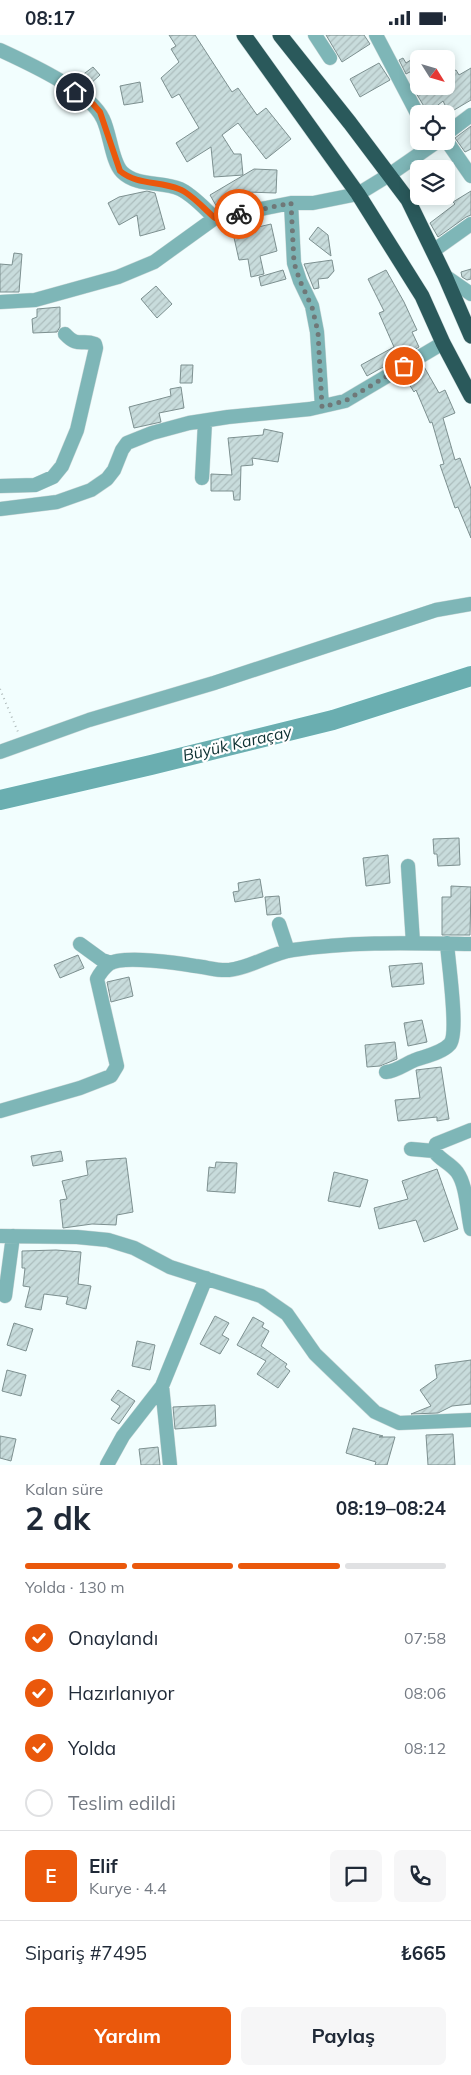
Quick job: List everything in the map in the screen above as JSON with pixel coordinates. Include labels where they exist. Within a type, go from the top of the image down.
[{"type":"highway","points":[[244,35],[358,194],[422,296],[443,343],[471,396]]},
{"type":"highway","points":[[280,35],[408,200],[446,277],[471,336]]},
{"type":"street","points":[[315,35],[330,58]]},
{"type":"street","points":[[376,35],[413,105]]},
{"type":"street","points":[[0,50],[46,71],[93,104],[105,122],[120,171],[128,177],[140,181],[181,189],[215,218]]},
{"type":"street","points":[[455,128],[471,115]]},
{"type":"street","points":[[0,302],[35,300],[118,277],[154,262],[215,218],[291,203],[313,203],[358,194],[425,150]]},
{"type":"street","points":[[448,150],[471,177]]},
{"type":"street","points":[[291,203],[294,263],[312,307],[318,332],[322,407]]},
{"type":"street","points":[[433,251],[471,224]]},
{"type":"street","points":[[446,277],[471,294]]},
{"type":"street","points":[[0,486],[35,485],[52,477],[62,466],[77,430],[96,348],[95,344],[91,342],[83,344],[76,342],[65,334]]},
{"type":"street","points":[[0,509],[57,502],[91,490],[114,471],[122,450],[127,443],[152,433],[173,427],[228,417],[245,417],[322,407],[345,401],[443,343]]},
{"type":"street","points":[[202,478],[205,422]]},
{"type":"street","points":[[0,753],[22,743],[89,720],[214,683],[436,610],[471,603]]},
{"type":"street","points":[[408,866],[413,943]]},
{"type":"street","points":[[279,924],[288,951]]},
{"type":"street","points":[[80,944],[102,960],[111,963],[143,960],[196,966],[217,971],[245,967],[258,960],[314,946],[372,943],[471,943]]},
{"type":"street","points":[[386,1072],[433,1054],[448,1046],[453,1040],[447,943]]},
{"type":"street","points":[[0,1111],[80,1088],[111,1076],[117,1066],[97,979],[102,971],[111,963]]},
{"type":"street","points":[[471,1129],[436,1144],[434,1151],[438,1157],[449,1163],[461,1180],[471,1229]]},
{"type":"street","points":[[411,1149],[434,1151]]},
{"type":"street","points":[[5,1296],[7,1236],[77,1237],[108,1240],[134,1248],[170,1267],[261,1296],[287,1314],[315,1355],[375,1412],[399,1423],[471,1420]]},
{"type":"street","points":[[107,1465],[123,1436],[162,1387],[206,1278]]},
{"type":"street","points":[[162,1387],[170,1465]]},
{"type":"path","points":[[0,689],[22,743]]},
{"type":"building","points":[[169,35],[195,35],[232,92],[238,88],[257,115],[266,108],[291,139],[266,159],[238,123],[222,135],[234,154],[241,154],[243,175],[214,177],[211,147],[187,162],[176,143],[199,128],[179,94],[172,98],[161,78],[179,62],[171,49],[176,46]]},
{"type":"building","points":[[326,35],[364,35],[370,44],[342,62]]},
{"type":"building","points":[[403,58],[406,63],[410,60],[410,72],[406,74],[399,60]]},
{"type":"building","points":[[379,63],[390,80],[360,97],[350,79]]},
{"type":"building","points":[[93,67],[100,75],[89,85],[81,76]]},
{"type":"building","points":[[471,68],[471,100],[455,109],[455,105],[445,105],[443,101],[438,105],[423,105],[417,95],[455,95],[455,70],[459,75]]},
{"type":"building","points":[[140,82],[143,102],[124,105],[120,86]]},
{"type":"building","points":[[471,126],[471,149],[465,152],[455,138]]},
{"type":"building","points":[[254,169],[277,170],[276,193],[246,192],[246,199],[234,199],[218,209],[210,195]]},
{"type":"building","points":[[147,191],[155,193],[165,229],[140,236],[137,215],[119,225],[108,203],[119,197]]},
{"type":"building","points":[[471,191],[471,215],[438,237],[430,223],[455,205],[455,201]]},
{"type":"building","points":[[271,224],[277,251],[260,256],[264,274],[251,277],[248,259],[239,260],[233,233]]},
{"type":"building","points":[[318,227],[328,235],[331,256],[309,239]]},
{"type":"building","points":[[14,253],[22,254],[19,292],[0,292],[0,264],[12,265]]},
{"type":"building","points":[[332,260],[334,271],[328,278],[318,279],[319,288],[314,289],[304,264]]},
{"type":"building","points":[[471,269],[471,279],[467,280],[462,277],[461,272]]},
{"type":"building","points":[[283,270],[286,279],[261,286],[259,277]]},
{"type":"building","points":[[386,270],[417,330],[412,332],[419,347],[367,376],[361,365],[394,347],[379,313],[384,311],[368,279]]},
{"type":"building","points":[[156,286],[172,304],[157,318],[141,299]]},
{"type":"building","points":[[60,307],[60,327],[57,332],[33,333],[32,319],[37,317],[37,309]]},
{"type":"building","points":[[181,365],[193,365],[192,383],[180,383]]},
{"type":"building","points":[[423,365],[439,393],[445,390],[455,413],[443,418],[455,460],[460,458],[471,489],[471,538],[458,507],[455,508],[440,465],[444,464],[432,422],[430,423],[416,390],[414,392],[404,376]]},
{"type":"building","points":[[181,387],[184,408],[159,413],[161,422],[134,428],[129,407],[171,396],[170,389]]},
{"type":"building","points":[[264,429],[283,433],[278,462],[252,458],[253,465],[241,466],[240,500],[234,500],[233,491],[211,491],[211,474],[232,475],[228,438],[263,435]]},
{"type":"building","points":[[459,838],[460,865],[438,866],[437,854],[434,854],[433,839]]},
{"type":"building","points":[[388,855],[390,883],[366,886],[363,858]]},
{"type":"building","points":[[260,879],[263,897],[235,902],[233,892],[239,891],[238,883]]},
{"type":"building","points":[[451,886],[471,887],[470,935],[442,935],[442,897],[451,897]]},
{"type":"building","points":[[279,896],[281,914],[267,915],[265,897]]},
{"type":"building","points":[[78,955],[84,968],[60,978],[54,965]]},
{"type":"building","points":[[422,963],[424,984],[392,987],[389,966]]},
{"type":"building","points":[[129,977],[133,996],[111,1002],[107,982]]},
{"type":"building","points":[[422,1020],[427,1042],[408,1046],[404,1023]]},
{"type":"building","points":[[395,1042],[397,1059],[380,1066],[367,1067],[365,1045]]},
{"type":"building","points":[[441,1067],[449,1119],[437,1121],[437,1117],[398,1121],[395,1100],[420,1098],[416,1070]]},
{"type":"building","points":[[61,1151],[63,1161],[33,1166],[31,1156]]},
{"type":"building","points":[[126,1158],[133,1212],[117,1215],[116,1225],[92,1224],[63,1228],[60,1200],[67,1199],[62,1181],[88,1175],[86,1161]]},
{"type":"building","points":[[216,1162],[237,1163],[235,1193],[207,1191],[209,1167],[215,1168]]},
{"type":"building","points":[[437,1169],[458,1229],[424,1242],[416,1220],[379,1229],[374,1208],[408,1199],[402,1181]]},
{"type":"building","points":[[334,1172],[368,1180],[360,1207],[328,1201]]},
{"type":"building","points":[[56,1250],[81,1252],[78,1284],[91,1286],[86,1309],[66,1304],[68,1297],[44,1294],[41,1310],[25,1307],[30,1287],[23,1286],[25,1268],[22,1268],[22,1251]]},
{"type":"building","points":[[215,1316],[229,1323],[222,1335],[229,1339],[220,1354],[200,1344]]},
{"type":"building","points":[[253,1317],[264,1323],[262,1327],[269,1331],[261,1346],[287,1364],[285,1367],[290,1371],[278,1388],[257,1374],[266,1361],[237,1345]]},
{"type":"building","points":[[14,1323],[33,1329],[26,1351],[7,1345]]},
{"type":"building","points":[[137,1341],[155,1345],[150,1370],[132,1366]]},
{"type":"building","points":[[471,1360],[471,1404],[452,1406],[438,1413],[411,1414],[431,1406],[420,1390],[437,1378],[435,1365]]},
{"type":"building","points":[[7,1370],[26,1375],[21,1396],[2,1391]]},
{"type":"building","points":[[118,1390],[135,1401],[119,1424],[111,1419],[120,1406],[111,1400]]},
{"type":"building","points":[[215,1405],[216,1426],[175,1429],[173,1407]]},
{"type":"building","points":[[353,1428],[383,1436],[379,1437],[395,1437],[387,1465],[375,1465],[376,1462],[346,1453]]},
{"type":"building","points":[[453,1434],[455,1465],[428,1465],[426,1435]]},
{"type":"building","points":[[0,1436],[16,1439],[11,1461],[0,1458]]},
{"type":"building","points":[[158,1447],[160,1465],[141,1465],[139,1449]]},
{"type":"waterway","name":"Büyük Karaçay","points":[[0,800],[333,720],[471,676]]},
{"type":"way so far","points":[[239,214],[291,203],[294,263],[312,307],[318,332],[322,407],[345,401],[404,366]]},
{"type":"route","points":[[75,92],[93,104],[100,112],[105,122],[120,171],[128,177],[181,189],[215,218],[239,214]]}]
